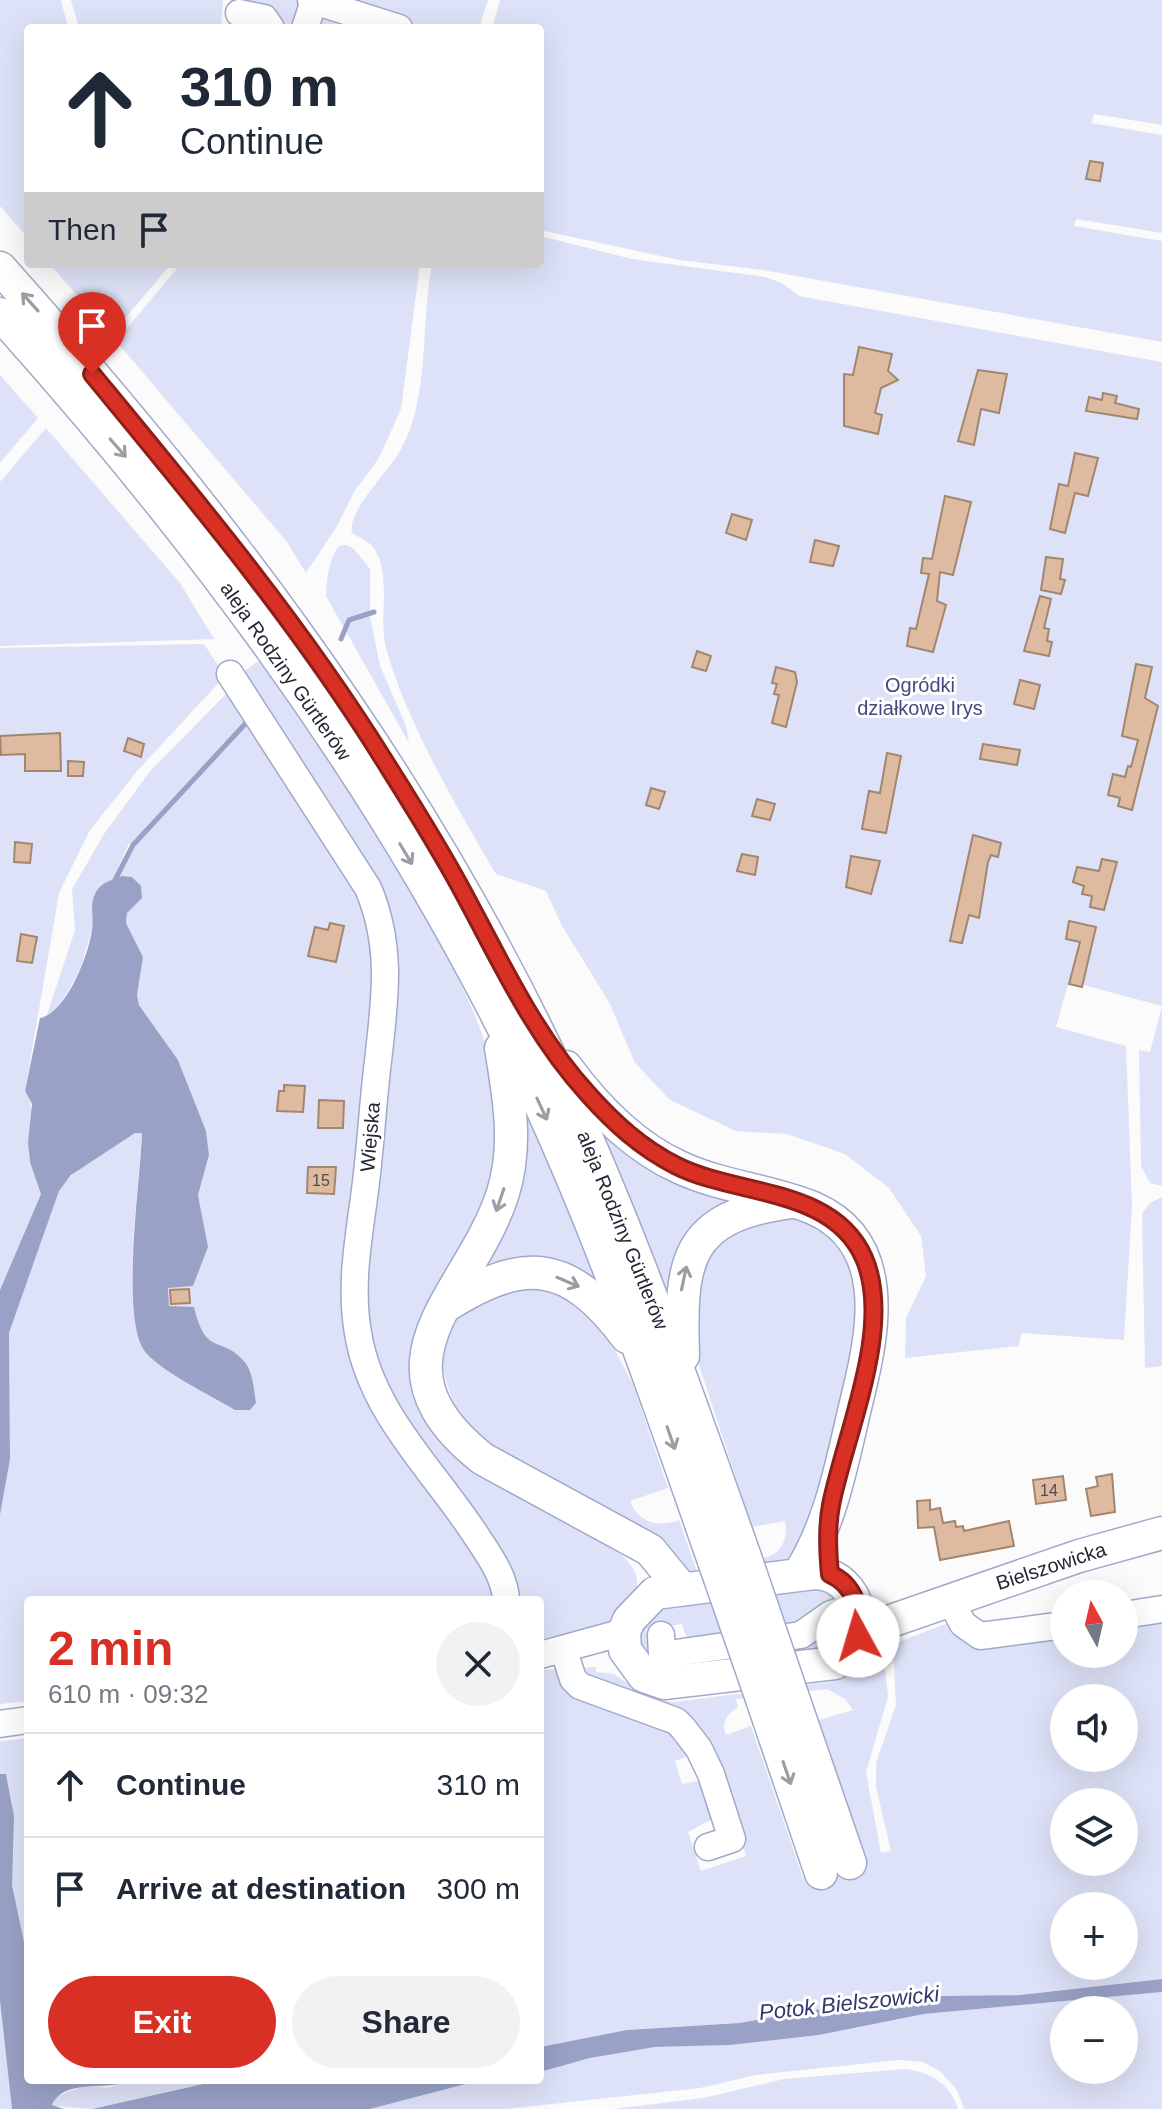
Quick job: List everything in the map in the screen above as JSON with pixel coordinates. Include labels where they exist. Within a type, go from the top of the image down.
[{"type":"main road","name":"aleja Rodziny Gürtlerów","points":[[0,268],[73,350],[249,564],[283,637],[496,1013],[575,1183],[646,1364],[730,1559]]},
{"type":"main road","name":"aleja Rodziny Gürtlerów","points":[[0,314],[283,637],[419,816],[533,1023],[619,1215],[683,1383],[730,1559],[835,1868]]},
{"type":"main road","points":[[496,1013],[510,1111],[512,1157],[494,1217],[431,1332],[426,1363],[433,1403],[445,1423],[483,1459],[617,1535],[668,1591]]},
{"type":"main road","points":[[533,1023],[575,1080],[642,1146],[707,1178],[813,1208],[847,1231],[863,1255],[871,1279],[872,1328],[815,1574]]},
{"type":"main road","points":[[683,1383],[681,1289],[694,1248],[714,1227],[736,1216],[793,1202]]},
{"type":"main road","points":[[444,1307],[504,1275],[533,1272],[558,1278],[590,1294],[646,1364]]},
{"type":"main road","name":"Bielszowicka","points":[[857,1612],[944,1600],[1162,1533]]},
{"type":"main road","points":[[815,1574],[841,1581],[857,1612],[843,1658],[820,1667],[672,1684],[648,1678],[628,1646],[634,1611],[668,1591],[815,1574]]},
{"type":"street","points":[[306,24],[313,0],[362,22]]},
{"type":"street","points":[[242,14],[264,18],[268,24]]},
{"type":"street","name":"Wiejska","points":[[230,674],[368,888],[381,918],[388,984],[354,1280],[362,1357],[383,1405],[487,1552],[505,1587],[506,1596]]},
{"type":"street","points":[[944,1600],[963,1624],[980,1636],[1050,1627]]},
{"type":"street","points":[[1138,1613],[1162,1609]]},
{"type":"street","points":[[661,1635],[662,1655],[801,1635],[831,1614],[857,1612]]},
{"type":"street","points":[[554,1655],[628,1646]]},
{"type":"street","points":[[554,1655],[580,1686],[676,1721],[699,1749],[732,1839],[708,1847]]},
{"type":"street","points":[[0,1724],[24,1721]]},
{"type":"green space","points":[[0,0],[61,0],[67,24],[24,24],[24,233],[0,206]]},
{"type":"green space","points":[[71,0],[223,0],[221,24],[78,24]]},
{"type":"green space","points":[[230,0],[488,0],[480,24],[228,24]]},
{"type":"green space","points":[[500,0],[1162,0],[1162,125],[1094,114],[1091,123],[1162,135],[1162,233],[1076,219],[1074,226],[1162,241],[1162,342],[763,270],[679,260],[544,231],[544,24],[493,24]]},
{"type":"green space","name":"Ogródki działkowe Irys","points":[[544,237],[632,259],[765,277],[782,283],[799,296],[1162,362],[1162,1006],[1069,981],[1056,1027],[1126,1046],[1132,1206],[1124,1340],[1021,1333],[1019,1346],[905,1358],[906,1318],[926,1276],[921,1236],[889,1188],[845,1154],[787,1134],[736,1131],[670,1100],[635,1063],[609,1002],[562,926],[546,891],[496,874],[434,764],[407,706],[386,648],[382,568],[370,544],[352,533],[352,524],[362,503],[400,451],[410,430],[421,383],[431,268],[544,268]]},
{"type":"green space","points":[[53,268],[168,268],[111,335]]},
{"type":"green space","points":[[178,268],[419,268],[401,409],[379,458],[354,492],[337,526],[306,573],[287,542],[116,341]]},
{"type":"green space","points":[[0,375],[38,418],[0,463]]},
{"type":"green space","points":[[46,428],[180,583],[214,639],[0,646],[0,482]]},
{"type":"green space","points":[[339,546],[354,549],[370,569],[370,617],[380,666],[406,726],[409,743],[326,596],[332,558]]},
{"type":"green space","points":[[204,644],[225,676],[138,770],[90,830],[59,893],[25,1091],[31,1106],[29,1156],[41,1194],[0,1290],[0,648]]},
{"type":"green space","points":[[268,655],[445,953],[485,1043],[497,1086],[502,1140],[491,1199],[468,1245],[426,1310],[416,1333],[411,1357],[413,1383],[422,1412],[436,1435],[455,1455],[606,1542],[625,1558],[635,1573],[636,1590],[623,1614],[607,1629],[603,1631],[601,1625],[544,1638],[544,1596],[513,1596],[512,1586],[465,1507],[396,1415],[369,1356],[362,1327],[359,1275],[364,1229],[372,1213],[377,1157],[374,1143],[394,978],[393,951],[377,953],[361,1083],[346,1268],[348,1341],[365,1388],[383,1421],[415,1467],[472,1534],[491,1568],[499,1596],[24,1596],[24,1701],[0,1704],[0,1515],[10,1459],[9,1333],[59,1191],[75,1172],[95,1156],[139,1131],[142,1133],[132,1281],[138,1336],[146,1353],[154,1361],[188,1384],[235,1409],[249,1410],[256,1403],[251,1375],[243,1360],[203,1333],[194,1307],[169,1307],[168,1287],[193,1286],[208,1247],[198,1195],[209,1155],[206,1131],[178,1060],[139,1005],[137,995],[143,957],[126,923],[127,913],[142,898],[141,886],[132,877],[119,877],[135,847],[129,843],[113,880],[97,891],[92,908],[92,930],[80,969],[58,1009],[46,1018],[75,930],[72,889],[104,834],[150,771],[240,680],[244,671]]},
{"type":"green space","points":[[1162,1006],[1162,1186],[1150,1183],[1141,1166],[1139,1050],[1150,1052]]},
{"type":"green space","points":[[515,1086],[612,1300],[469,1272]]},
{"type":"green space","points":[[584,1108],[744,1201],[673,1310]]},
{"type":"green space","points":[[1162,1197],[1162,1366],[1145,1368],[1142,1214],[1150,1203]]},
{"type":"green space","points":[[788,1217],[820,1230],[841,1249],[853,1273],[857,1300],[856,1330],[803,1556],[768,1573],[763,1558],[775,1553],[782,1545],[786,1534],[785,1521],[752,1527],[699,1365],[694,1334],[697,1270],[731,1228]]},
{"type":"green space","points":[[552,1285],[599,1325],[633,1385],[668,1488],[630,1501],[638,1514],[650,1522],[664,1524],[679,1520],[700,1580],[502,1457],[456,1411],[442,1368],[446,1340],[457,1318],[489,1290]]},
{"type":"green space","points":[[810,1585],[833,1592],[836,1602],[792,1630],[699,1644],[687,1640],[682,1624],[646,1629],[650,1665],[795,1643],[842,1620],[847,1626],[841,1642],[820,1655],[664,1674],[653,1669],[639,1653],[636,1633],[646,1614],[655,1606]]},
{"type":"green space","points":[[1162,1614],[1162,1979],[1020,1995],[941,1996],[892,2004],[844,2005],[739,2023],[627,2030],[544,2046],[544,1670],[561,1669],[576,1691],[672,1727],[689,1747],[689,1756],[675,1761],[682,1784],[698,1781],[708,1786],[718,1816],[688,1832],[701,1871],[746,1856],[710,1754],[679,1715],[639,1702],[609,1686],[583,1680],[577,1668],[596,1667],[596,1672],[614,1674],[649,1699],[674,1702],[830,1682],[883,1647],[888,1697],[866,1772],[881,1853],[891,1851],[876,1787],[876,1763],[896,1705],[893,1644],[956,1620],[977,1637],[1021,1639],[1050,1633],[1050,1668],[1138,1668],[1138,1618]],"holes":[[[827,1689],[845,1699],[853,1710],[819,1720],[859,1859],[840,1867],[781,1694]],[[770,1696],[829,1869],[803,1878],[751,1726],[726,1735],[725,1722],[738,1707],[736,1699]]]},
{"type":"green space","points":[[24,1738],[24,1942],[12,1885],[12,1802],[6,1774],[0,1774],[0,1741]]},
{"type":"green space","points":[[1162,1992],[1162,2109],[964,2109],[957,2090],[941,2072],[923,2062],[899,2060],[756,2075],[700,2088],[505,2109],[370,2109],[466,2084],[544,2084],[544,2071],[590,2058],[655,2047],[730,2045],[819,2035],[924,2014],[1050,2002],[1050,2084],[1138,2084],[1138,1996],[1119,1996]]},
{"type":"green space","points":[[0,2001],[12,2109],[0,2109]]},
{"type":"green space","points":[[906,2069],[924,2073],[945,2086],[958,2109],[613,2109],[703,2098],[784,2079]]},
{"type":"green space","points":[[120,2084],[203,2084],[92,2109],[52,2106],[55,2097],[87,2085],[107,2088]]},
{"type":"water","points":[[122,876],[132,877],[141,886],[142,898],[127,913],[126,923],[143,957],[137,995],[139,1005],[178,1060],[206,1131],[209,1155],[198,1195],[208,1247],[193,1286],[168,1288],[169,1306],[194,1307],[203,1333],[243,1360],[251,1375],[256,1403],[250,1410],[235,1410],[201,1391],[154,1361],[146,1353],[138,1336],[133,1281],[142,1133],[135,1133],[71,1175],[59,1191],[9,1333],[10,1459],[0,1515],[0,1290],[41,1194],[30,1162],[28,1143],[32,1104],[25,1091],[40,1018],[50,1014],[67,995],[86,953],[92,930],[94,897],[104,884]]},
{"type":"water","points":[[0,1774],[6,1774],[14,1816],[12,1885],[24,1942],[24,2084],[114,2084],[66,2091],[52,2105],[64,2109],[12,2109],[0,2001]]},
{"type":"water","points":[[1162,1979],[1162,1992],[1119,1996],[1050,1996],[1050,2002],[924,2014],[819,2035],[730,2045],[655,2047],[590,2058],[544,2071],[544,2046],[627,2030],[739,2023],[844,2005],[892,2004],[941,1996],[1020,1995]]},
{"type":"water","points":[[203,2084],[466,2084],[370,2109],[92,2109]]},
{"type":"building","points":[[1090,161],[1103,163],[1100,181],[1086,179]]},
{"type":"building","points":[[859,347],[892,354],[888,371],[898,380],[881,388],[875,413],[882,415],[878,434],[844,426],[844,374],[853,375]]},
{"type":"building","points":[[978,370],[1007,374],[999,413],[981,409],[974,445],[958,441]]},
{"type":"building","points":[[1103,393],[1117,396],[1115,403],[1139,409],[1137,419],[1086,411],[1089,397],[1102,400]]},
{"type":"building","points":[[1075,453],[1098,458],[1088,496],[1075,493],[1065,533],[1050,529],[1059,484],[1068,486]]},
{"type":"building","points":[[945,496],[971,502],[953,575],[940,572],[937,601],[946,605],[933,652],[907,646],[910,628],[916,629],[929,574],[921,573],[923,558],[932,559]]},
{"type":"building","points":[[732,514],[752,520],[746,540],[726,533]]},
{"type":"building","points":[[815,540],[839,546],[833,566],[810,562]]},
{"type":"building","points":[[1046,557],[1063,559],[1060,579],[1065,580],[1061,594],[1041,590]]},
{"type":"building","points":[[1040,596],[1051,599],[1044,628],[1049,629],[1047,641],[1052,642],[1049,656],[1024,651]]},
{"type":"building","points":[[697,651],[711,656],[706,671],[692,667]]},
{"type":"building","points":[[1136,664],[1152,667],[1145,698],[1158,706],[1132,810],[1118,806],[1120,798],[1108,795],[1113,774],[1125,777],[1128,766],[1131,767],[1138,740],[1122,736]]},
{"type":"building","points":[[776,667],[795,672],[797,682],[786,727],[772,723],[779,695],[774,694],[777,684],[772,683]]},
{"type":"building","points":[[1020,680],[1040,685],[1034,709],[1014,704]]},
{"type":"building","points":[[60,733],[61,771],[25,771],[25,754],[1,755],[0,736]]},
{"type":"building","points":[[128,738],[144,744],[141,757],[124,751]]},
{"type":"building","points":[[983,744],[1020,750],[1017,765],[980,759]]},
{"type":"building","points":[[887,753],[901,756],[886,833],[862,829],[869,791],[880,793]]},
{"type":"building","points":[[68,761],[84,762],[83,776],[68,776]]},
{"type":"building","points":[[651,788],[665,792],[659,809],[646,805]]},
{"type":"building","points":[[757,799],[775,804],[770,820],[752,816]]},
{"type":"building","points":[[973,835],[1001,843],[998,857],[991,855],[988,862],[979,918],[969,915],[962,943],[950,941]]},
{"type":"building","points":[[15,842],[32,844],[30,863],[14,862]]},
{"type":"building","points":[[742,854],[758,857],[755,875],[737,871]]},
{"type":"building","points":[[851,856],[880,861],[871,894],[846,887]]},
{"type":"building","points":[[1102,859],[1117,862],[1104,910],[1090,907],[1092,896],[1082,894],[1084,886],[1073,882],[1077,867],[1099,871]]},
{"type":"building","points":[[1069,921],[1096,927],[1082,987],[1069,984],[1080,942],[1066,939]]},
{"type":"building","points":[[330,923],[344,926],[336,962],[308,956],[315,927],[328,930]]},
{"type":"building","points":[[21,934],[37,937],[32,963],[17,961]]},
{"type":"building","points":[[284,1085],[305,1086],[303,1112],[277,1111],[279,1091],[284,1091]]},
{"type":"building","points":[[319,1100],[344,1101],[343,1128],[318,1128]]},
{"type":"building","points":[[308,1167],[336,1167],[334,1194],[307,1193]]},
{"type":"building","points":[[189,1289],[190,1303],[171,1304],[170,1290]]},
{"type":"building","points":[[1112,1474],[1115,1512],[1091,1516],[1086,1489],[1098,1486],[1096,1477]]},
{"type":"building","points":[[1063,1476],[1066,1500],[1036,1504],[1033,1480]]},
{"type":"building","points":[[930,1500],[930,1510],[940,1508],[943,1523],[955,1521],[956,1527],[963,1526],[964,1531],[1009,1521],[1014,1546],[940,1560],[934,1527],[918,1528],[917,1501]]},
{"type":"waterway","points":[[341,639],[349,620],[374,612]]},
{"type":"waterway","points":[[113,884],[133,845],[246,723]]},
{"type":"route","points":[[92,374],[249,564],[332,682],[419,816],[533,1023],[575,1080],[609,1117],[642,1146],[679,1167],[707,1178],[813,1208],[847,1231],[863,1255],[871,1279],[874,1303],[872,1328],[830,1510],[829,1563],[830,1574],[851,1591],[856,1600],[858,1636]]},
{"type":"water label","name":"Potok Bielszowicki","points":[[849,2003]]}]
